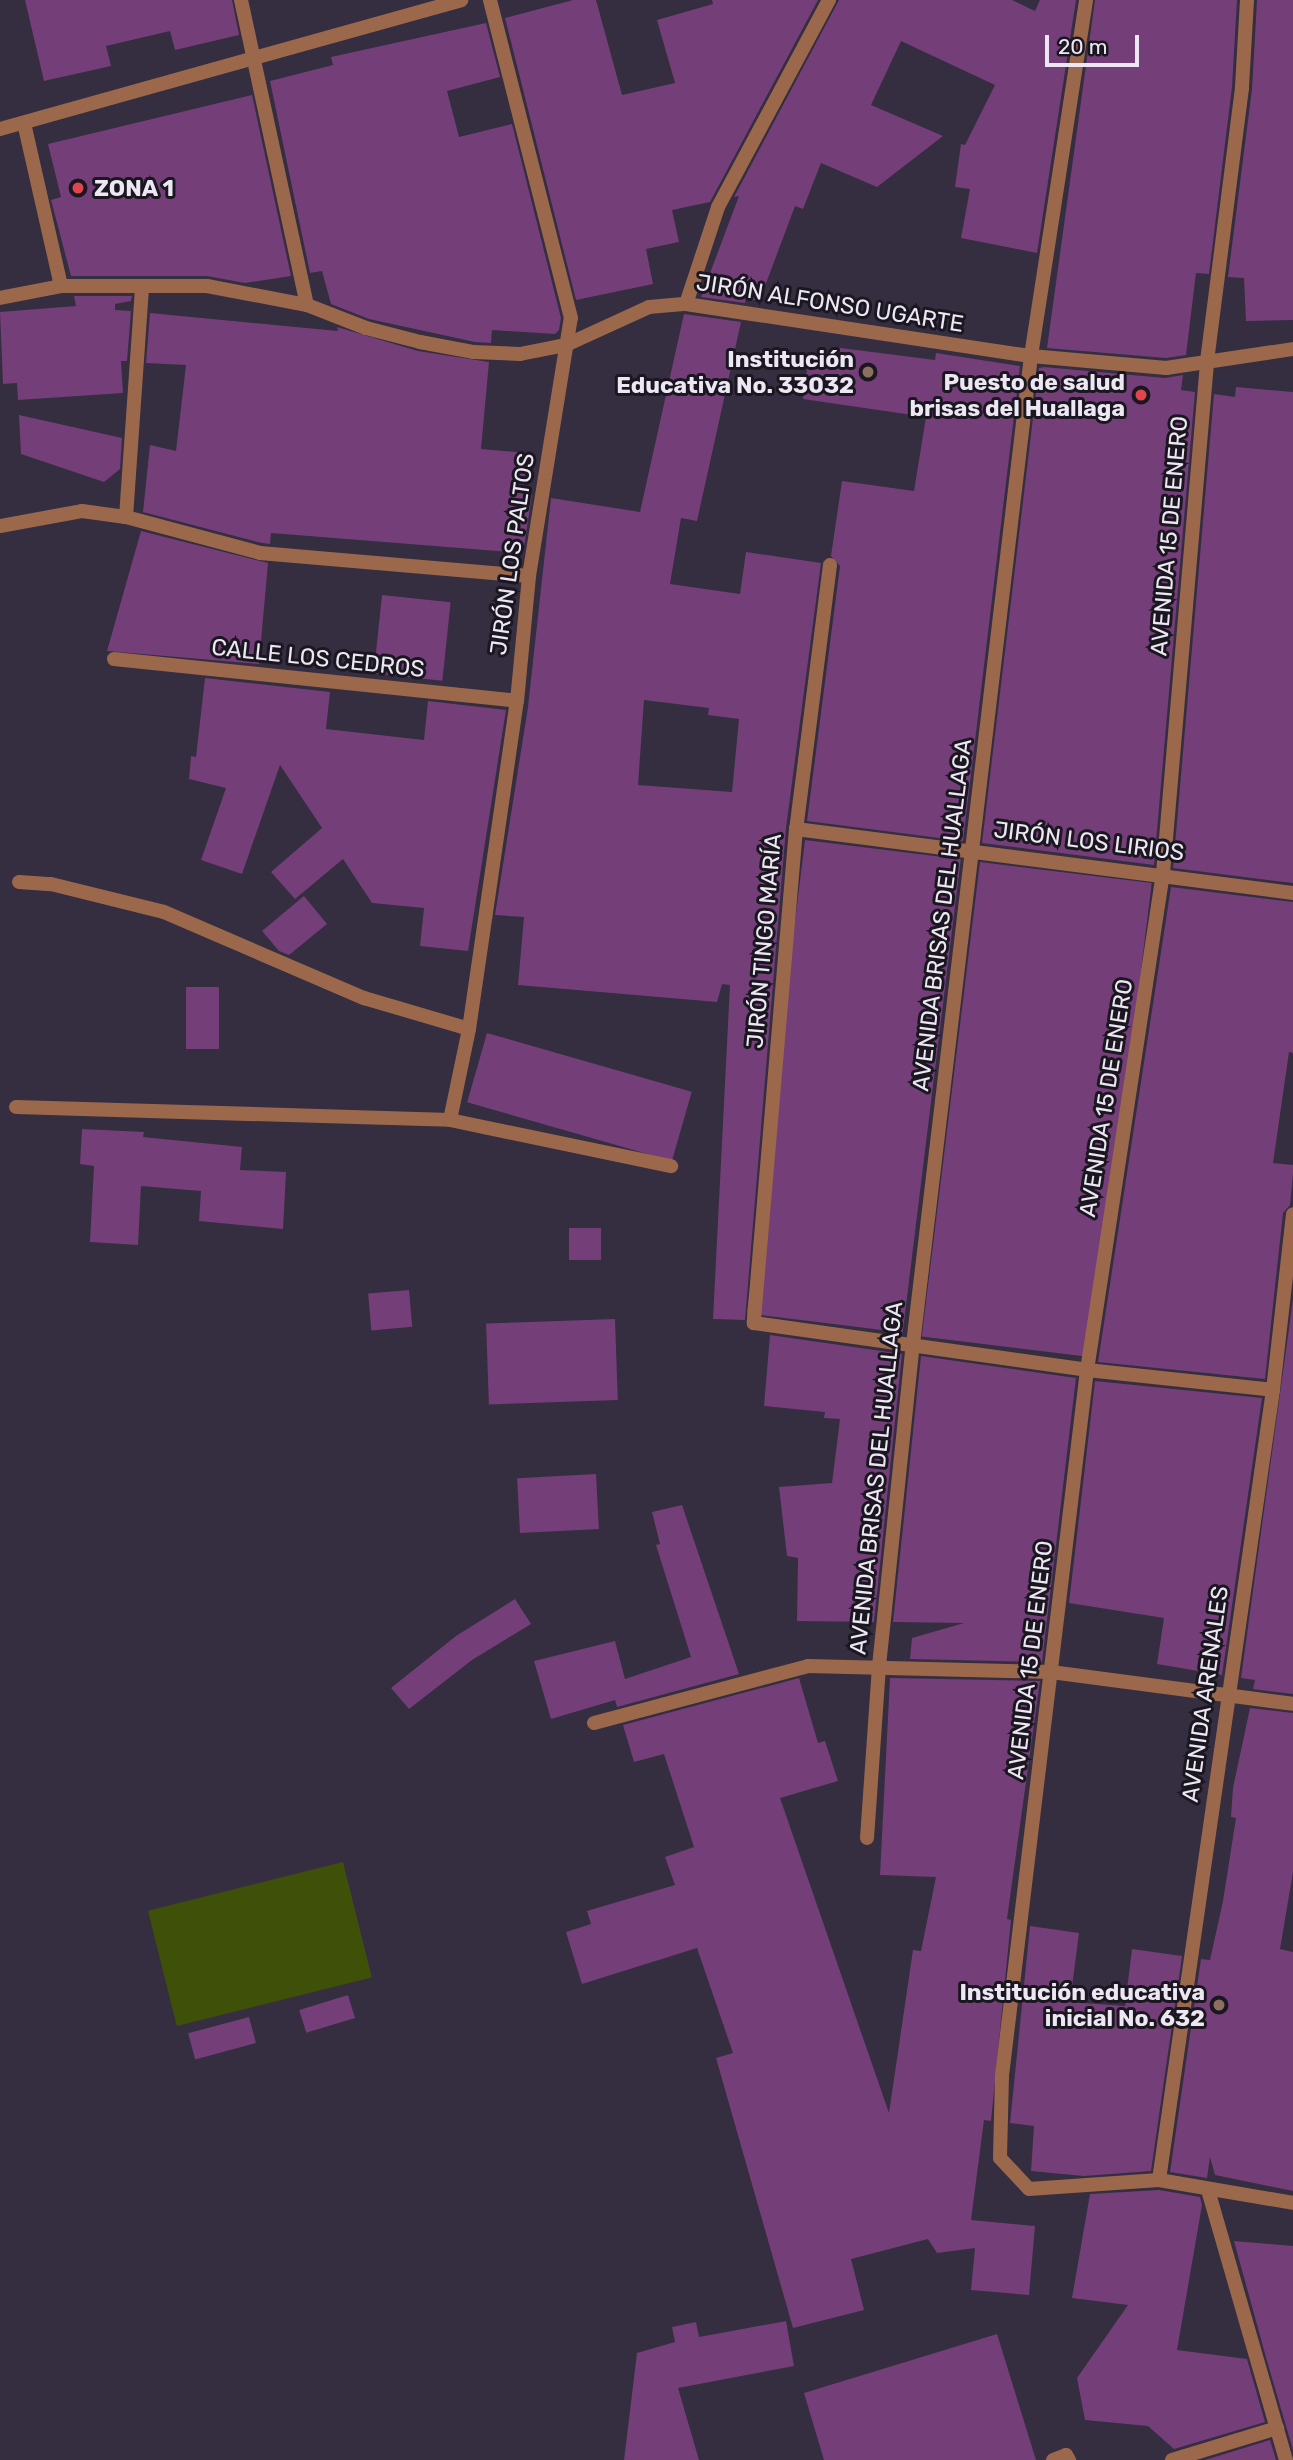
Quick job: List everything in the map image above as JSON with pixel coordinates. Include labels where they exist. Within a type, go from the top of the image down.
[{"type":"street","points":[[241,0],[307,305]]},
{"type":"street","points":[[0,129],[461,0]]},
{"type":"street","name":"JIRÓN LOS PALTOS","points":[[450,1120],[469,1029],[517,701],[528,576],[571,318],[561,268],[490,0]]},
{"type":"street","points":[[686,304],[718,207],[755,131],[829,0]]},
{"type":"street","name":"AVENIDA BRISAS DEL HUALLAGA","points":[[867,1838],[879,1666],[914,1344],[1031,356],[1086,0]]},
{"type":"street","name":"AVENIDA 15 DE ENERO","points":[[1159,2180],[1029,2189],[1000,2158],[1002,2076],[1087,1370],[1163,873],[1207,363],[1242,88],[1247,0]]},
{"type":"street","points":[[24,123],[61,286]]},
{"type":"street","name":"JIRÓN ALFONSO UGARTE","points":[[0,298],[61,286],[207,286],[307,305],[366,328],[474,352],[520,354],[566,345],[649,307],[686,304],[1031,356],[1166,368],[1293,349]]},
{"type":"street","points":[[126,516],[142,287]]},
{"type":"street","points":[[0,526],[82,512],[126,516],[260,553],[528,576]]},
{"type":"street","name":"JIRÓN TINGO MARÍA","points":[[830,565],[796,829],[754,1323],[914,1344]]},
{"type":"street","name":"CALLE LOS CEDROS","points":[[114,659],[517,701]]},
{"type":"street","name":"JIRÓN LOS LIRIOS","points":[[796,829],[1163,873],[1293,893]]},
{"type":"street","points":[[19,882],[51,884],[164,912],[364,998],[469,1029]]},
{"type":"street","points":[[16,1107],[450,1120],[671,1166]]},
{"type":"street","name":"AVENIDA ARENALES","points":[[1159,2180],[1273,1390],[1293,1214]]},
{"type":"street","points":[[914,1344],[1087,1370],[1273,1390]]},
{"type":"street","points":[[594,1723],[808,1666],[1051,1672],[1293,1704]]},
{"type":"street","points":[[1159,2180],[1293,2203]]},
{"type":"street","points":[[1208,2190],[1286,2460]]},
{"type":"street","points":[[1171,2460],[1277,2428]]},
{"type":"green space","points":[[343,1862],[372,1977],[177,2026],[148,1911]]},
{"type":"building","points":[[25,0],[232,0],[239,35],[175,50],[170,31],[106,46],[111,66],[44,81]]},
{"type":"building","points":[[573,0],[596,0],[622,95],[675,83],[657,20],[713,4],[712,0],[818,0],[710,202],[672,210],[679,242],[646,249],[653,284],[576,300],[505,18]]},
{"type":"building","points":[[839,0],[1012,0],[1035,11],[1040,0],[1076,0],[1037,253],[961,238],[970,189],[955,187],[961,144],[965,145],[995,85],[901,41],[871,105],[943,136],[877,187],[821,163],[803,209],[795,206],[759,302],[746,297],[745,303],[701,297],[739,196],[734,197]]},
{"type":"building","points":[[1095,0],[1237,0],[1232,87],[1209,274],[1196,273],[1186,355],[1166,358],[1047,348]]},
{"type":"building","points":[[1257,0],[1293,0],[1293,320],[1246,321],[1244,278],[1228,277],[1252,89]]},
{"type":"building","points":[[486,23],[500,77],[447,91],[459,137],[512,124],[561,318],[559,330],[555,334],[492,330],[491,343],[475,342],[369,319],[331,304],[322,271],[310,273],[270,81],[333,65],[331,57]]},
{"type":"building","points":[[252,95],[291,276],[245,283],[207,276],[71,276],[51,200],[61,197],[48,144]]},
{"type":"building","points":[[74,296],[132,296],[131,301],[115,304],[115,310],[131,311],[127,361],[121,361],[123,393],[18,400],[17,383],[3,384],[0,312],[76,306]]},
{"type":"building","points":[[150,313],[338,331],[337,327],[418,351],[489,362],[481,449],[527,453],[523,494],[532,495],[523,553],[271,533],[270,544],[143,512],[150,445],[176,451],[186,365],[146,363]]},
{"type":"building","points":[[684,314],[741,322],[697,521],[681,518],[670,584],[740,594],[746,552],[821,563],[786,828],[745,1320],[713,1319],[730,985],[722,984],[717,1002],[518,985],[524,917],[495,915],[528,707],[551,498],[640,512]],"holes":[[[644,700],[709,708],[708,715],[739,719],[732,792],[638,785]]]},
{"type":"building","points":[[833,347],[935,360],[936,353],[1020,366],[963,841],[807,821],[840,566],[831,556],[842,481],[914,491],[926,417],[803,399],[808,362],[830,365]]},
{"type":"building","points":[[1039,368],[1165,378],[1183,375],[1181,390],[1195,392],[1154,865],[982,843]]},
{"type":"building","points":[[1236,387],[1293,392],[1293,883],[1173,868],[1214,394],[1235,397]]},
{"type":"building","points":[[19,415],[122,438],[120,469],[104,482],[21,454]]},
{"type":"building","points":[[141,531],[268,563],[259,664],[107,651]]},
{"type":"building","points":[[382,595],[451,602],[442,681],[374,674]]},
{"type":"building","points":[[205,678],[330,692],[326,729],[424,740],[428,701],[506,710],[468,951],[420,946],[424,908],[372,903],[343,859],[295,899],[271,872],[322,828],[280,765],[242,874],[201,860],[226,788],[189,779],[191,756],[196,757]]},
{"type":"building","points":[[805,840],[961,859],[903,1333],[747,1313]]},
{"type":"building","points":[[980,862],[1152,883],[1093,1358],[922,1336]]},
{"type":"building","points":[[1171,887],[1293,902],[1293,1053],[1289,1052],[1273,1163],[1293,1165],[1293,1174],[1290,1205],[1283,1213],[1265,1379],[1098,1362]]},
{"type":"building","points":[[304,896],[327,924],[289,955],[279,951],[262,931]]},
{"type":"building","points":[[186,987],[219,987],[219,1049],[186,1049]]},
{"type":"building","points":[[487,1033],[692,1092],[672,1161],[467,1102]]},
{"type":"building","points":[[82,1129],[144,1132],[143,1137],[242,1147],[240,1170],[286,1172],[283,1229],[199,1221],[201,1191],[141,1186],[138,1245],[90,1242],[94,1166],[80,1164]]},
{"type":"building","points":[[569,1228],[601,1228],[601,1260],[569,1260]]},
{"type":"building","points":[[409,1290],[412,1327],[371,1330],[368,1294]]},
{"type":"building","points":[[1293,1299],[1293,1694],[1253,1689],[1255,1680],[1241,1678]]},
{"type":"building","points":[[615,1319],[618,1400],[489,1404],[486,1324]]},
{"type":"building","points":[[770,1335],[902,1354],[874,1622],[797,1621],[798,1558],[787,1556],[779,1487],[832,1483],[840,1419],[824,1418],[825,1412],[764,1406]]},
{"type":"building","points":[[921,1356],[1076,1378],[1042,1662],[910,1659],[912,1638],[964,1623],[893,1622]]},
{"type":"building","points":[[1095,1381],[1262,1398],[1222,1675],[1157,1664],[1164,1618],[1069,1603]]},
{"type":"building","points":[[596,1474],[599,1529],[520,1533],[517,1478]]},
{"type":"building","points":[[682,1505],[739,1674],[617,1707],[615,1700],[551,1719],[534,1661],[615,1641],[625,1679],[691,1657],[656,1545],[660,1544],[652,1512]]},
{"type":"building","points":[[515,1599],[531,1624],[472,1660],[409,1709],[391,1688],[456,1636]]},
{"type":"building","points":[[799,1678],[818,1743],[825,1741],[838,1781],[780,1798],[889,2113],[913,1950],[921,1951],[936,1877],[880,1875],[890,1678],[1040,1681],[1007,1919],[1011,1920],[991,2121],[984,2120],[971,2220],[1035,2226],[1029,2295],[971,2290],[975,2248],[937,2253],[928,2239],[851,2259],[864,2310],[793,2328],[716,2058],[733,2053],[697,1948],[582,1984],[566,1932],[591,1924],[587,1911],[675,1885],[665,1857],[694,1847],[664,1754],[634,1762],[623,1725]]},
{"type":"building","points":[[1250,1708],[1293,1713],[1293,1872],[1280,1949],[1293,1952],[1293,2191],[1215,2175],[1210,2157],[1207,2178],[1170,2172],[1201,1959],[1210,1960],[1223,1901],[1236,1818],[1231,1817],[1233,1788]]},
{"type":"building","points":[[1030,1926],[1079,1933],[1070,2002],[1125,2006],[1132,1949],[1182,1956],[1151,2171],[1084,2176],[1031,2171],[1034,2126],[1010,2123]]},
{"type":"building","points":[[348,1995],[355,2018],[306,2033],[299,2010]]},
{"type":"building","points":[[249,2017],[256,2043],[195,2059],[188,2033]]},
{"type":"building","points":[[1159,2190],[1200,2197],[1202,2205],[1177,2350],[1247,2359],[1265,2422],[1174,2449],[1148,2426],[1085,2420],[1077,2378],[1128,2305],[1072,2298],[1090,2194]]},
{"type":"building","points":[[1234,2241],[1293,2246],[1293,2450],[1267,2361]]},
{"type":"building","points":[[786,2321],[794,2366],[678,2388],[699,2460],[624,2460],[637,2353],[675,2342],[672,2327],[696,2322],[699,2337]]},
{"type":"building","points":[[997,2334],[1036,2460],[824,2460],[804,2393]]},
{"type":"building","points":[[1270,2440],[1276,2460],[1205,2460]]},
{"type":"place","name":"ZONA 1","points":[[78,188]]},
{"type":"place","name":"Institución Educativa No. 33032","points":[[868,372]]},
{"type":"place","name":"Puesto de salud brisas del Huallaga","points":[[1141,395]]},
{"type":"place","name":"Institución educativa inicial No. 632","points":[[1219,2005]]}]
